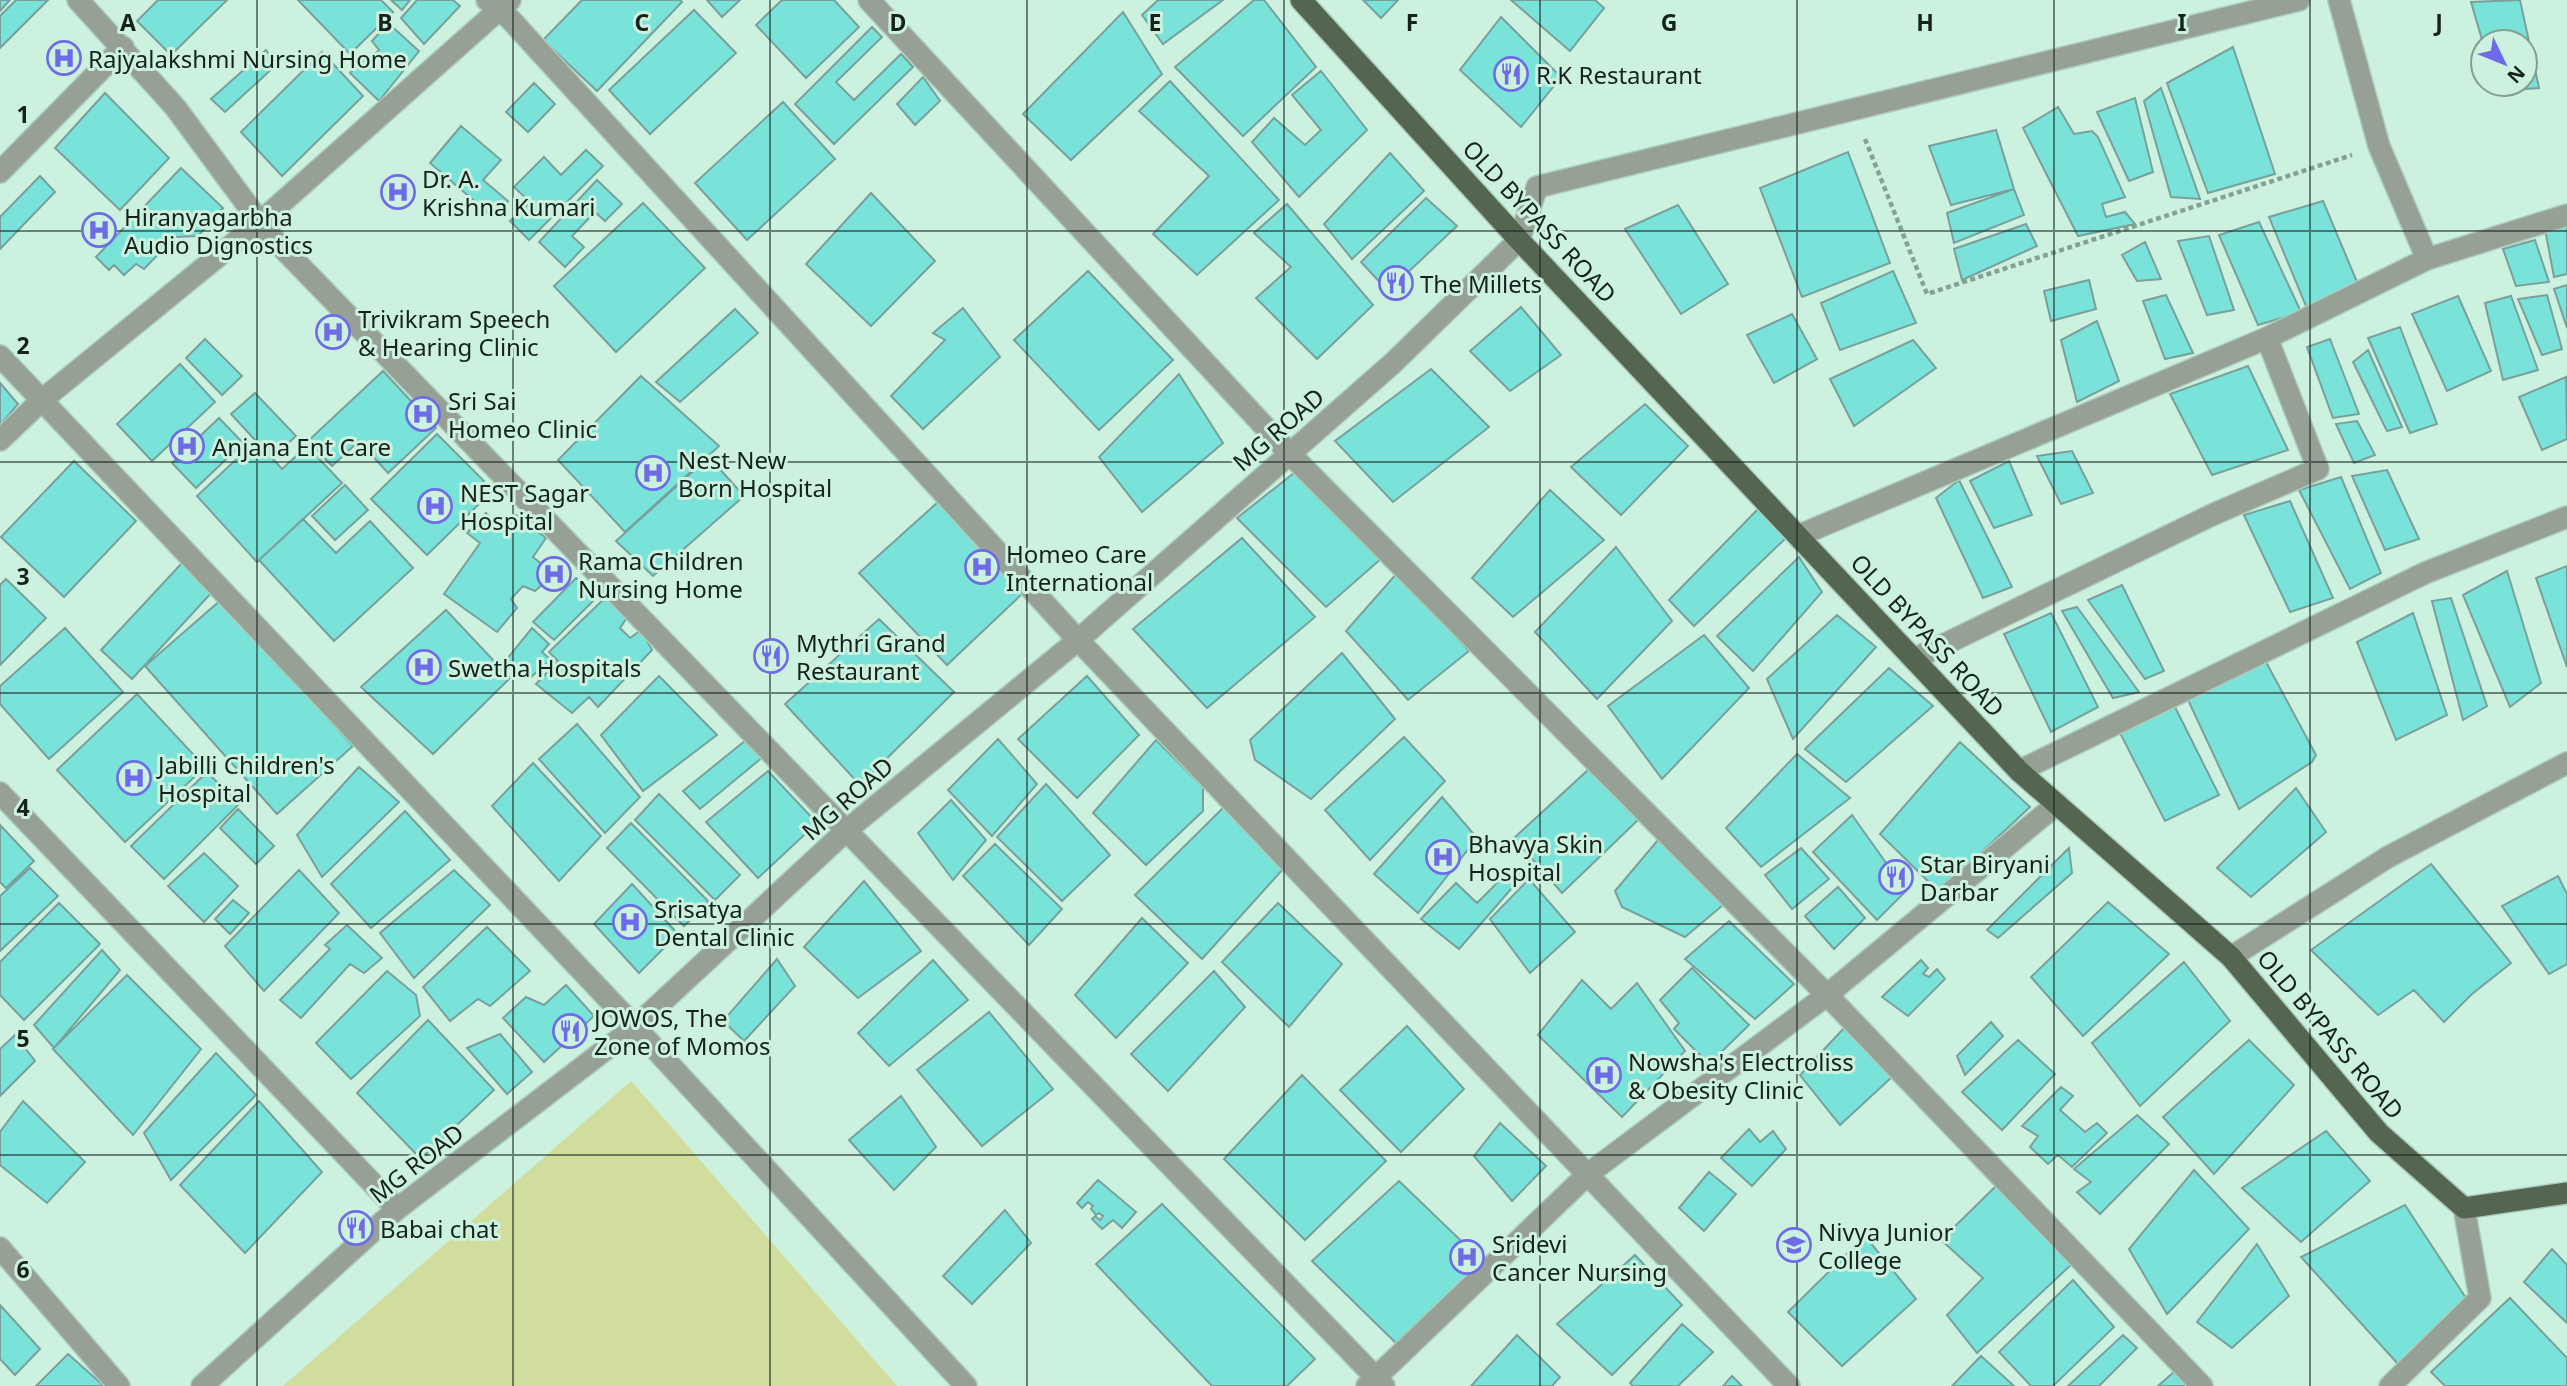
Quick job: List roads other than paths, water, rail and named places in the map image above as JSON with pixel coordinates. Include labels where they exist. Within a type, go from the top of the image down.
[{"type":"main road","name":"OLD BYPASS ROAD","points":[[1301,0],[1519,240],[1800,535],[2019,771],[2231,957],[2379,1133],[2464,1208]]},
{"type":"main road","points":[[2464,1208],[2567,1193]]},
{"type":"street","points":[[78,0],[175,107],[260,222],[848,829],[1376,1383],[1588,1174],[1827,995],[2057,804]]},
{"type":"street","points":[[869,0],[1290,454],[1827,995],[2202,1386]]},
{"type":"street","points":[[1519,240],[1537,187],[2299,0]]},
{"type":"street","points":[[2339,0],[2379,146],[2427,260]]},
{"type":"street","points":[[0,440],[41,400],[260,222],[499,4],[1078,640],[1789,1386]]},
{"type":"street","points":[[0,172],[123,47]]},
{"type":"street","points":[[1800,535],[2267,338],[2427,260],[2567,215]]},
{"type":"street","name":"MG ROAD","points":[[202,1386],[397,1209],[635,1027],[848,829],[1078,640],[1393,363],[1519,240]]},
{"type":"street","points":[[1914,659],[2214,514],[2318,469],[2267,338]]},
{"type":"street","points":[[0,356],[635,1027],[966,1386]]},
{"type":"street","points":[[2019,771],[2426,573],[2567,517]]},
{"type":"street","points":[[2231,957],[2388,857],[2567,763]]},
{"type":"street","points":[[0,793],[397,1209]]},
{"type":"street","points":[[2390,1386],[2480,1298],[2464,1208]]},
{"type":"street","points":[[0,1248],[119,1386]]},
{"type":"place","name":"Rajyalakshmi Nursing Home","points":[[64,58]]},
{"type":"place","name":"R.K Restaurant","points":[[1511,74]]},
{"type":"place","name":"Dr. A. Krishna Kumari","points":[[398,192]]},
{"type":"place","name":"Hiranyagarbha Audio Dignostics","points":[[99,230]]},
{"type":"place","name":"The Millets","points":[[1396,283]]},
{"type":"place","name":"Trivikram Speech & Hearing Clinic","points":[[333,332]]},
{"type":"place","name":"Sri Sai Homeo Clinic","points":[[423,414]]},
{"type":"place","name":"Anjana Ent Care","points":[[187,446]]},
{"type":"place","name":"Nest New Born Hospital","points":[[653,473]]},
{"type":"place","name":"NEST Sagar Hospital","points":[[435,506]]},
{"type":"place","name":"Homeo Care International","points":[[982,567]]},
{"type":"place","name":"Rama Children Nursing Home","points":[[554,574]]},
{"type":"place","name":"Mythri Grand Restaurant","points":[[771,656]]},
{"type":"place","name":"Swetha Hospitals","points":[[424,667]]},
{"type":"place","name":"Jabilli Children's Hospital","points":[[134,778]]},
{"type":"place","name":"Bhavya Skin Hospital","points":[[1443,857]]},
{"type":"place","name":"Star Biryani Darbar","points":[[1896,877]]},
{"type":"place","name":"Srisatya Dental Clinic","points":[[630,922]]},
{"type":"place","name":"JOWOS, The Zone of Momos","points":[[570,1031]]},
{"type":"place","name":"Nowsha's Electroliss & Obesity Clinic","points":[[1604,1075]]},
{"type":"place","name":"Babai chat","points":[[356,1228]]},
{"type":"place","name":"Nivya Junior College","points":[[1794,1245]]},
{"type":"place","name":"Sridevi Cancer Nursing","points":[[1467,1257]]}]
